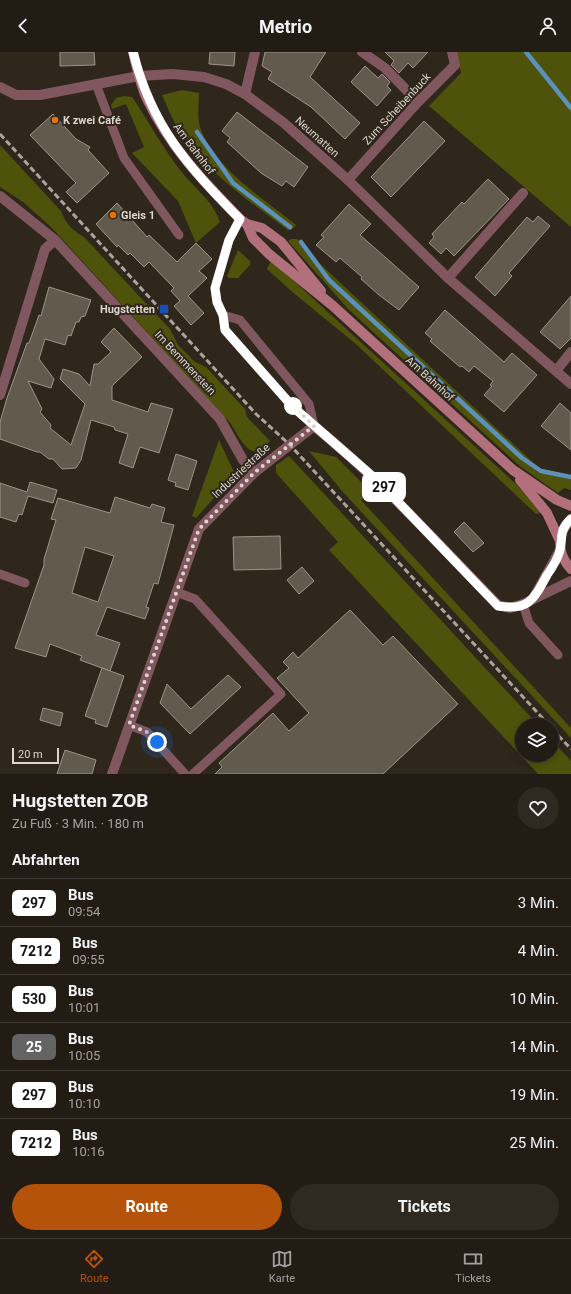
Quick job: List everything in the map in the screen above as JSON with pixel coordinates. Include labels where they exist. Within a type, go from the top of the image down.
[{"type":"main road","name":"Am Bahnhof","points":[[133,52],[139,76],[154,112],[174,144],[191,167],[243,221],[253,238],[269,254],[332,305],[512,470],[541,490],[571,506]]},
{"type":"main road","name":"Am Bahnhof","points":[[243,221],[262,228],[281,242],[332,305]]},
{"type":"main road","name":"Am Bahnhof","points":[[512,470],[546,513],[560,545],[563,558],[571,569]]},
{"type":"main road","points":[[560,545],[565,526],[571,519]]},
{"type":"street","points":[[245,94],[256,52]]},
{"type":"street","points":[[362,52],[385,68],[418,102]]},
{"type":"street","name":"Zum Scheibenbuck","points":[[348,180],[418,102],[455,65],[452,52]]},
{"type":"street","name":"Neumatten","points":[[139,76],[173,74],[204,77],[226,84],[245,94],[284,122],[348,180],[448,278],[571,384]]},
{"type":"street","points":[[0,87],[16,95],[40,95],[139,76]]},
{"type":"street","points":[[448,278],[523,193]]},
{"type":"street","name":"Im Bemmenstein","points":[[0,196],[55,240],[220,419],[243,460],[255,472]]},
{"type":"street","points":[[0,394],[45,249],[55,240]]},
{"type":"street","points":[[556,371],[571,352]]},
{"type":"street","points":[[314,426],[379,482],[498,606],[510,608],[523,604],[571,581]]},
{"type":"street","name":"Industriestraße","points":[[112,774],[199,529],[255,472],[314,426]]},
{"type":"street","points":[[533,599],[560,545]]},
{"type":"lane","points":[[96,84],[124,158],[179,236]]},
{"type":"lane","points":[[243,221],[229,240],[215,288],[217,302],[223,315],[225,330],[293,407],[314,426]]},
{"type":"lane","points":[[223,315],[240,320],[309,404],[314,426]]},
{"type":"lane","points":[[0,574],[25,583]]},
{"type":"lane","points":[[176,592],[194,599],[281,694],[193,774]]},
{"type":"lane","points":[[523,604],[529,623],[558,655]]},
{"type":"lane","points":[[129,725],[147,732],[185,774]]},
{"type":"shaded area","points":[[456,52],[571,52],[571,227],[429,106],[461,73]]},
{"type":"shaded area","points":[[182,90],[199,93],[198,114],[200,127],[216,156],[241,181],[296,225],[291,230],[288,230],[241,195],[198,155],[186,140],[175,123],[162,95]]},
{"type":"shaded area","points":[[124,96],[132,97],[170,157],[210,203],[217,215],[220,222],[196,243],[178,201],[132,153],[144,147],[126,104],[112,109],[111,105],[116,98]]},
{"type":"shaded area","points":[[0,145],[61,211],[65,220],[70,226],[84,237],[170,329],[178,345],[195,362],[206,367],[245,409],[247,417],[270,441],[263,448],[258,451],[250,450],[239,437],[231,424],[51,227],[23,202],[0,187]]},
{"type":"shaded area","points":[[291,239],[301,241],[318,262],[539,468],[571,476],[571,490],[564,488],[558,493],[521,467],[348,309],[288,241]]},
{"type":"shaded area","points":[[238,250],[250,261],[250,265],[238,278],[229,278],[227,276]]},
{"type":"shaded area","points":[[271,260],[516,484],[541,513],[536,514],[357,345],[290,290],[267,269]]},
{"type":"shaded area","points":[[219,440],[234,472],[231,479],[196,518],[192,516]]},
{"type":"shaded area","points":[[309,451],[336,457],[370,491],[361,500],[571,728],[571,738],[559,725],[559,718],[552,718],[342,491]]},
{"type":"shaded area","points":[[289,456],[532,718],[515,718],[515,749],[329,550],[338,542],[276,473],[276,465]]},
{"type":"shaded area","points":[[559,748],[571,761],[571,774],[538,774],[527,762],[559,762]]},
{"type":"building","points":[[60,52],[94,52],[95,65],[60,66]]},
{"type":"building","points":[[210,52],[235,52],[234,66],[209,64]]},
{"type":"building","points":[[265,52],[326,52],[310,77],[360,123],[345,139],[311,107],[268,79],[272,72],[262,66]]},
{"type":"building","points":[[385,52],[428,52],[413,68],[408,63],[399,73],[391,65],[394,61]]},
{"type":"building","points":[[365,66],[378,78],[382,74],[390,82],[387,86],[391,90],[377,106],[351,82]]},
{"type":"building","points":[[237,112],[308,167],[294,187],[286,181],[282,186],[261,173],[227,142],[230,138],[222,131]]},
{"type":"building","points":[[53,114],[76,139],[90,147],[88,150],[109,173],[77,203],[66,192],[76,183],[30,135]]},
{"type":"building","points":[[424,121],[445,141],[391,197],[371,177]]},
{"type":"building","points":[[488,179],[509,199],[454,256],[446,248],[441,254],[429,243],[434,237],[432,234],[462,202],[464,204]]},
{"type":"building","points":[[117,203],[147,237],[149,235],[177,262],[196,243],[212,259],[199,271],[207,278],[188,296],[204,313],[191,325],[174,306],[180,301],[171,291],[174,288],[149,262],[144,267],[130,253],[128,255],[118,245],[117,247],[96,224]]},
{"type":"building","points":[[349,204],[371,224],[360,235],[419,287],[399,310],[379,295],[361,279],[362,277],[340,258],[336,262],[316,245],[324,237],[321,235]]},
{"type":"building","points":[[538,216],[550,226],[509,273],[512,276],[495,296],[475,277],[527,217],[533,222]]},
{"type":"building","points":[[49,287],[91,300],[85,316],[81,317],[79,322],[76,322],[71,336],[68,335],[65,345],[45,339],[39,359],[54,379],[51,388],[28,381],[42,409],[40,412],[51,425],[50,428],[71,445],[85,404],[60,379],[63,369],[79,374],[90,386],[94,364],[98,364],[111,352],[101,342],[114,328],[142,357],[112,386],[112,400],[148,412],[151,403],[173,409],[159,453],[140,447],[133,468],[119,463],[128,434],[115,430],[114,427],[91,420],[81,460],[76,468],[62,469],[53,459],[49,459],[40,452],[0,439],[0,422],[7,398],[27,343],[29,343],[39,315],[41,316]]},
{"type":"building","points":[[571,296],[571,338],[560,349],[540,332]]},
{"type":"building","points":[[445,310],[504,362],[512,353],[537,375],[504,412],[484,395],[492,386],[490,385],[493,381],[474,366],[469,372],[462,366],[460,367],[430,341],[432,339],[425,333]]},
{"type":"building","points":[[560,403],[571,413],[571,450],[541,426]]},
{"type":"building","points":[[176,454],[197,461],[188,490],[175,486],[176,483],[168,480]]},
{"type":"building","points":[[30,482],[57,490],[53,503],[28,496],[22,515],[19,514],[16,522],[0,517],[0,483],[27,492]]},
{"type":"building","points":[[115,497],[150,508],[152,504],[165,508],[161,522],[174,525],[158,584],[154,583],[146,607],[149,608],[145,619],[107,607],[96,635],[120,643],[110,671],[80,660],[82,656],[50,644],[46,657],[15,648],[44,565],[44,559],[56,520],[51,519],[58,498],[110,513]],"holes":[[[85,547],[114,556],[98,602],[72,593]]]},
{"type":"building","points":[[464,522],[484,543],[473,552],[454,532]]},
{"type":"building","points":[[280,536],[281,569],[234,570],[233,537]]},
{"type":"building","points":[[302,567],[314,581],[299,594],[287,580]]},
{"type":"building","points":[[350,610],[383,645],[393,636],[458,704],[383,774],[215,774],[222,767],[219,763],[273,713],[289,731],[309,713],[277,678],[289,668],[283,662],[293,652],[298,658]]},
{"type":"building","points":[[102,668],[124,676],[107,727],[95,723],[96,720],[85,716]]},
{"type":"building","points":[[228,675],[241,687],[190,734],[160,703],[167,684],[191,709]]},
{"type":"building","points":[[43,708],[63,713],[60,726],[40,720]]},
{"type":"building","points":[[65,750],[96,760],[92,774],[57,774]]},
{"type":"waterway","points":[[526,52],[571,108]]},
{"type":"waterway","points":[[197,132],[233,183],[290,227]]},
{"type":"waterway","points":[[301,242],[329,280],[522,458],[541,471],[571,477]]},
{"type":"railway","points":[[0,134],[256,414],[289,444],[543,718]]},
{"type":"railway","points":[[559,736],[571,749]]},
{"type":"bus line","name":"297","points":[[133,52],[146,97],[174,144],[209,188],[240,219],[229,240],[215,288],[217,302],[223,315],[225,330],[293,407],[379,482],[498,606],[510,608],[533,599],[554,563],[560,550],[562,531],[571,519]]},
{"type":"place","name":"K zwei Café","points":[[55,120]]},
{"type":"place","name":"Gleis 1","points":[[113,215]]},
{"type":"place","name":"Hugstetten","points":[[164,309]]},
{"type":"route","points":[[157,742],[147,732],[129,725],[199,529],[255,472],[314,426],[293,406]]}]
